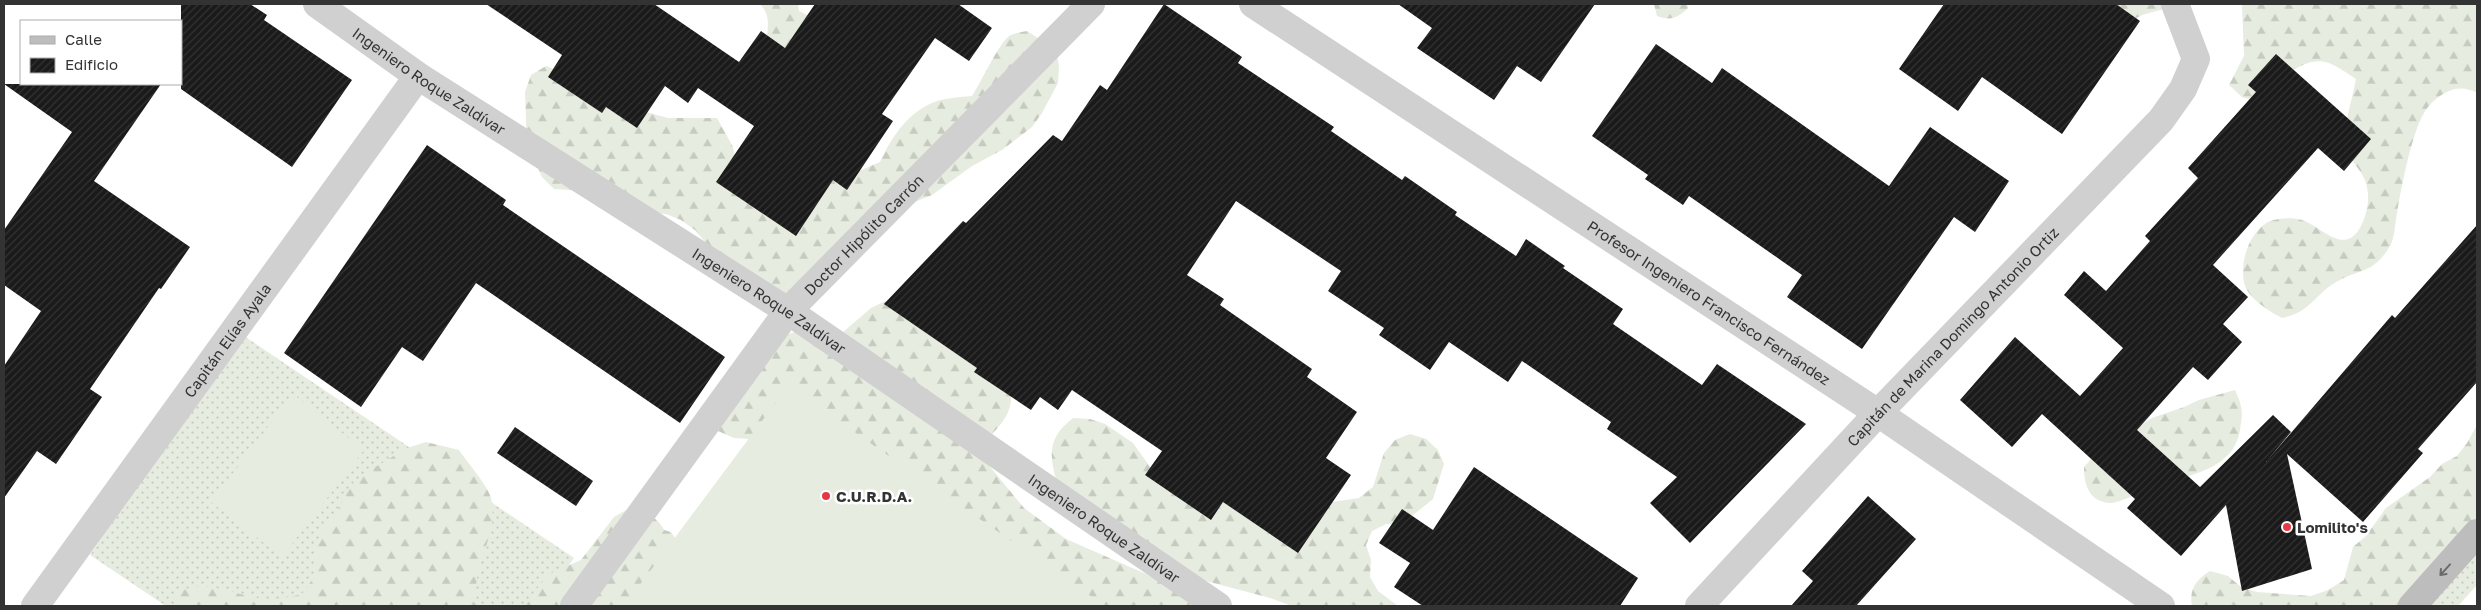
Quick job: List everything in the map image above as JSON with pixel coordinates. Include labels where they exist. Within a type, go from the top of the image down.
[{"type":"main road","points":[[2412,606],[2477,533]]},
{"type":"street","name":"Ingeniero Roque Zaldívar","points":[[317,4],[418,76],[788,311],[1218,606]]},
{"type":"street","name":"Doctor Hipólito Carrón","points":[[574,606],[788,311],[1091,4]]},
{"type":"street","name":"Profesor Ingeniero Francisco Fernández","points":[[1253,4],[1878,413],[2161,606]]},
{"type":"street","name":"Capitán de Marina Domingo Antonio Ortiz","points":[[1699,606],[1878,413],[2161,120],[2183,89],[2196,59],[2175,4]]},
{"type":"street","name":"Capitán Elías Ayala","points":[[35,606],[418,76]]},
{"type":"green space","points":[[760,4],[798,4],[799,11],[807,15],[815,15],[838,51],[764,50],[768,20],[767,14]]},
{"type":"green space","points":[[1654,4],[1687,4],[1688,8],[1677,16],[1666,18],[1657,16]]},
{"type":"green space","points":[[2112,4],[2176,4],[2142,15],[2128,23],[2115,12]]},
{"type":"green space","points":[[2242,4],[2477,4],[2477,93],[2463,89],[2449,91],[2435,100],[2423,115],[2417,127],[2408,157],[2394,234],[2390,246],[2384,255],[2372,266],[2338,281],[2307,307],[2282,318],[2254,299],[2246,288],[2243,265],[2247,248],[2261,227],[2268,222],[2280,219],[2294,218],[2302,220],[2341,240],[2349,239],[2356,234],[2362,224],[2368,206],[2368,194],[2366,182],[2349,155],[2345,137],[2356,79],[2329,63],[2319,61],[2299,67],[2290,73],[2258,102],[2242,97],[2229,85],[2244,56]]},
{"type":"green space","points":[[1027,31],[1056,50],[1059,66],[1058,83],[1032,127],[1002,150],[972,166],[932,195],[900,208],[784,300],[706,243],[695,230],[681,220],[666,214],[632,212],[603,192],[554,189],[542,177],[527,146],[525,92],[531,75],[546,66],[562,72],[620,105],[668,118],[717,118],[733,147],[736,164],[822,182],[845,177],[880,162],[890,143],[903,125],[927,105],[950,98],[972,96],[996,53],[1007,39],[1011,35]]},
{"type":"green space","points":[[888,300],[915,304],[1011,392],[1010,407],[1007,414],[1000,425],[984,442],[982,457],[1024,508],[1066,539],[1146,574],[1191,600],[1207,606],[1030,606],[750,439],[734,438],[718,431],[774,338],[799,331],[835,339],[871,308]]},
{"type":"green space","points":[[238,332],[574,558],[540,606],[166,606],[90,555]]},
{"type":"green space","name":"C.U.R.D.A.","points":[[788,386],[1105,606],[624,606]]},
{"type":"green space","points":[[2235,390],[2242,410],[2240,430],[2236,444],[2219,463],[2195,474],[2156,486],[2113,503],[2102,502],[2089,491],[2085,480],[2084,467],[2095,455],[2152,418],[2199,400]]},
{"type":"green space","points":[[293,394],[364,450],[282,557],[211,502]]},
{"type":"green space","points":[[1073,418],[1090,419],[1105,424],[1133,443],[1163,485],[1306,506],[1359,498],[1373,487],[1384,453],[1395,440],[1410,434],[1426,439],[1438,450],[1444,464],[1433,499],[1402,524],[1386,524],[1372,531],[1366,545],[1371,560],[1370,577],[1378,591],[1398,606],[1292,606],[1270,598],[1191,577],[1056,479],[1052,460],[1053,445],[1060,431]]},
{"type":"green space","points":[[2477,425],[2477,520],[2404,606],[2192,606],[2193,590],[2197,582],[2210,571],[2228,576],[2241,587],[2257,592],[2311,596],[2328,590],[2344,580],[2353,547],[2366,536],[2386,508],[2430,477],[2442,464],[2457,456]]},
{"type":"green space","points":[[426,442],[459,450],[482,481],[491,498],[493,513],[491,527],[477,577],[478,606],[177,606],[171,596],[196,587],[218,588],[266,599],[280,599],[302,594],[312,580],[316,563],[315,547],[322,531],[335,517],[349,487],[362,475],[407,448]]},
{"type":"green space","points":[[628,509],[644,513],[653,518],[664,530],[671,532],[680,545],[664,606],[523,606],[549,574],[581,560],[614,517]]},
{"type":"green space","points":[[2477,548],[2477,585],[2458,606],[2425,606]]},
{"type":"building","points":[[181,4],[250,4],[267,15],[264,20],[352,80],[292,167],[181,89]]},
{"type":"building","points":[[486,4],[654,4],[739,62],[761,31],[785,48],[815,4],[958,4],[992,28],[969,61],[935,38],[882,114],[893,121],[847,190],[833,180],[796,236],[716,182],[754,126],[698,88],[688,103],[665,86],[637,128],[606,107],[602,113],[548,77],[562,55]]},
{"type":"building","points":[[1164,4],[1242,57],[1238,63],[1334,127],[1331,131],[1402,180],[1405,176],[1457,212],[1455,215],[1516,256],[1526,239],[1565,266],[1563,268],[1623,309],[1613,324],[1702,385],[1717,364],[1806,424],[1690,543],[1650,503],[1677,477],[1607,429],[1611,422],[1522,361],[1508,382],[1449,342],[1430,370],[1379,335],[1384,328],[1328,291],[1341,271],[1236,201],[1187,275],[1224,299],[1220,305],[1312,369],[1307,377],[1357,412],[1326,458],[1351,475],[1298,553],[1223,502],[1211,520],[1145,475],[1162,451],[1072,390],[1058,410],[1040,397],[1031,410],[974,372],[977,368],[884,304],[963,221],[966,223],[1053,135],[1062,141],[1100,85],[1107,90]]},
{"type":"building","points":[[1398,4],[1595,4],[1541,82],[1517,66],[1494,100],[1417,48],[1432,28]]},
{"type":"building","points":[[1944,4],[2116,4],[2140,21],[2062,134],[1982,77],[1958,111],[1899,69]]},
{"type":"building","points":[[1656,44],[1712,83],[1722,68],[1889,186],[1930,127],[2009,181],[1975,232],[1954,217],[1862,349],[1787,297],[1802,275],[1689,196],[1683,205],[1645,179],[1648,175],[1592,136]]},
{"type":"building","points":[[2276,54],[2371,139],[2344,171],[2318,148],[2213,265],[2248,297],[2223,324],[2242,342],[2208,380],[2193,367],[2137,430],[2200,487],[2273,415],[2291,432],[2266,462],[2392,315],[2395,318],[2477,225],[2477,382],[2418,449],[2423,453],[2363,522],[2287,454],[2312,569],[2242,591],[2226,505],[2181,556],[2127,508],[2135,499],[2042,414],[2012,447],[1960,400],[2015,337],[2080,396],[2123,348],[2064,295],[2084,271],[2106,291],[2150,241],[2145,236],[2198,178],[2188,168],[2256,92],[2248,85]]},
{"type":"building","points":[[4,84],[160,85],[94,181],[190,247],[161,289],[159,288],[90,389],[102,397],[56,464],[37,451],[4,498],[4,366],[41,311],[4,285],[4,230],[72,132]]},
{"type":"building","points":[[427,145],[506,200],[503,205],[725,357],[680,423],[476,283],[423,361],[402,347],[361,407],[284,353]]},
{"type":"building","points":[[515,427],[593,481],[576,506],[497,453]]},
{"type":"building","points":[[1474,467],[1638,578],[1620,606],[1423,606],[1394,587],[1410,563],[1379,543],[1402,509],[1433,530]]},
{"type":"building","points":[[1868,496],[1916,539],[1856,606],[1791,606],[1813,581],[1802,571]]},
{"type":"place","name":"C.U.R.D.A.","points":[[826,496]]},
{"type":"place","name":"Lomilito's","points":[[2287,527]]}]
